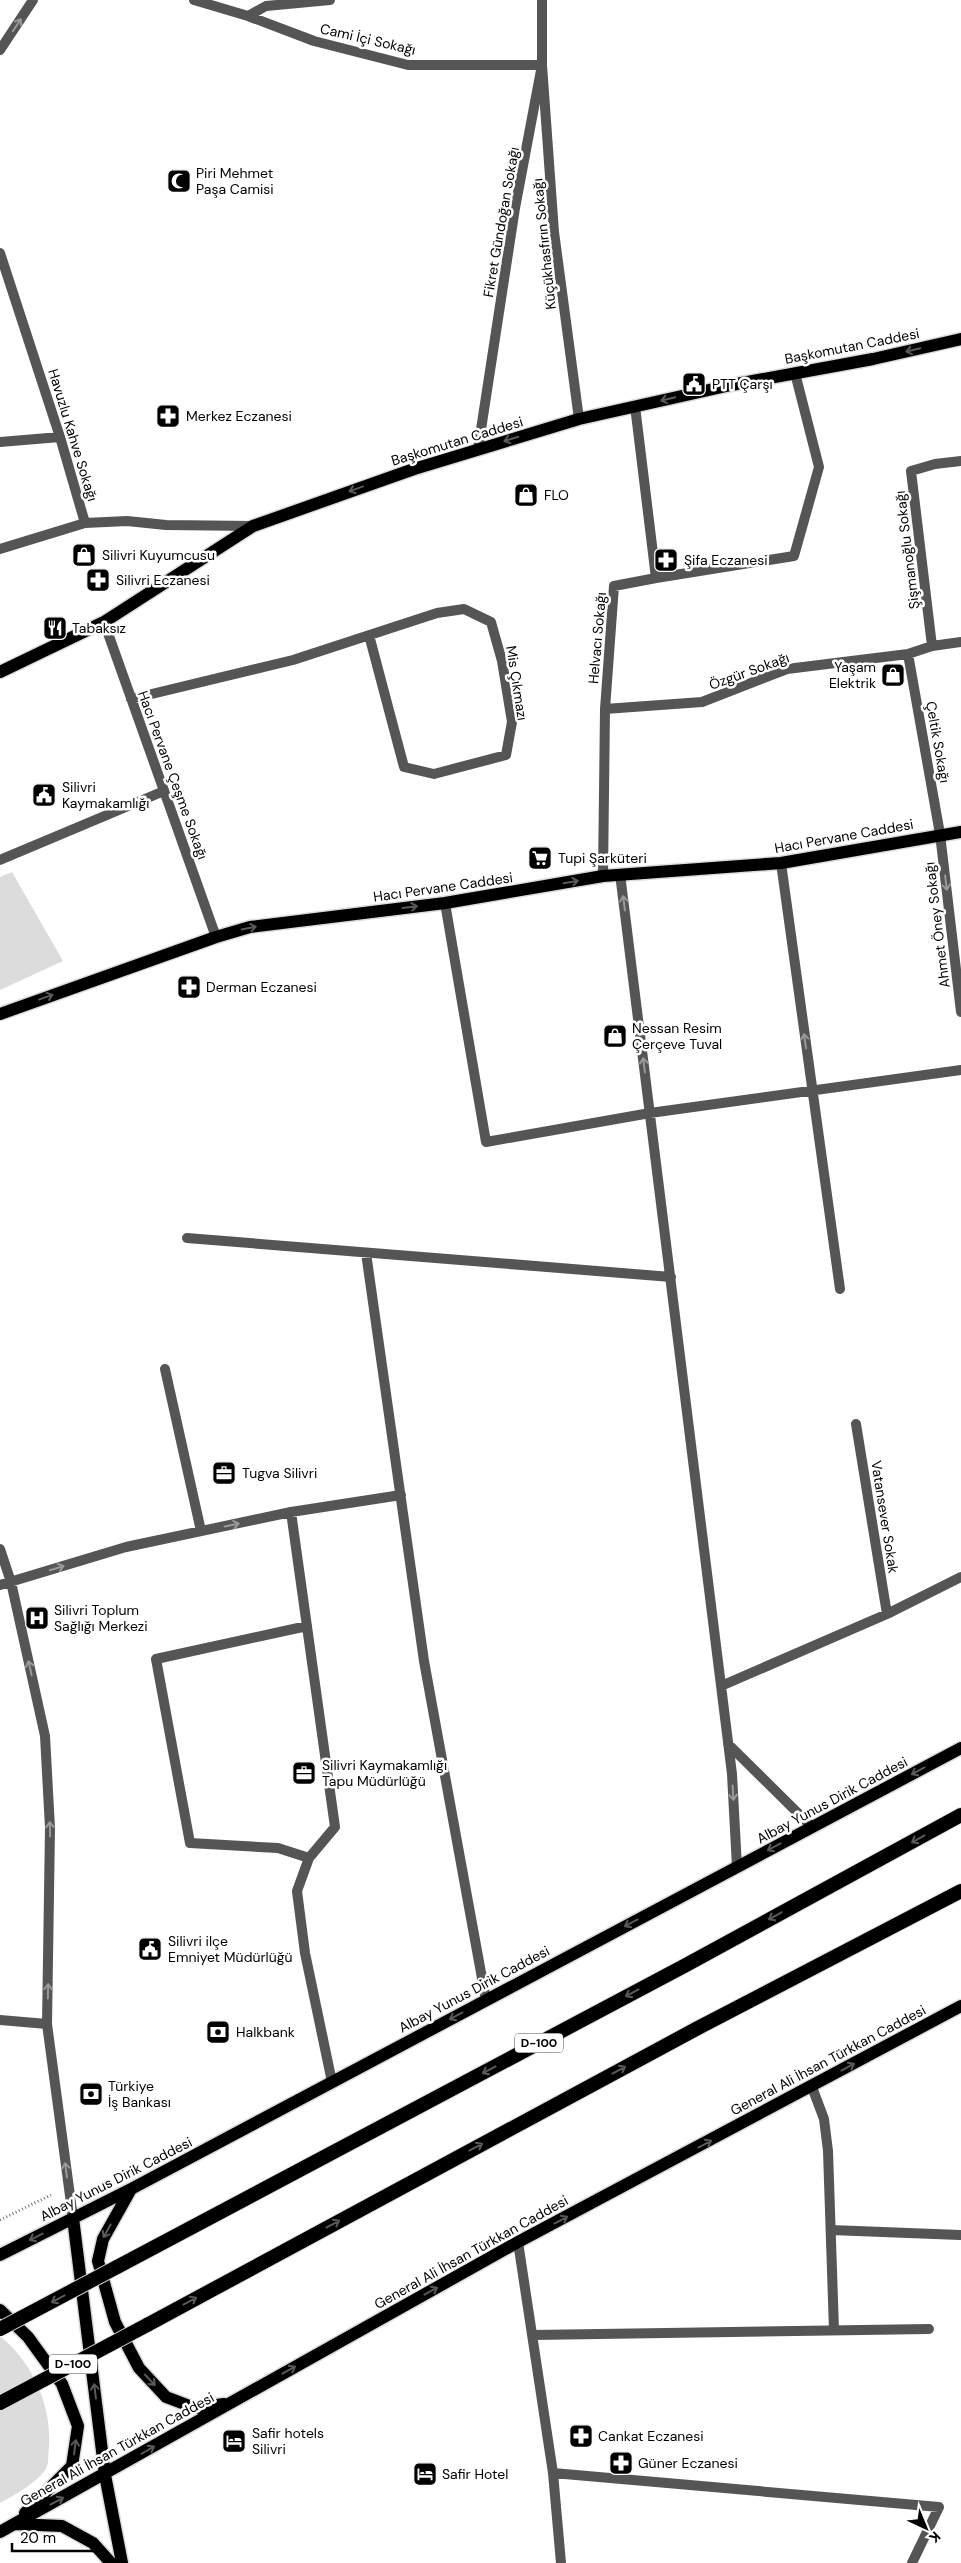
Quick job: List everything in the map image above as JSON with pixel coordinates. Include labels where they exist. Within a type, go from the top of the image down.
[{"type":"highway","name":"D-100","points":[[0,2330],[677,1970],[961,1815]]},
{"type":"highway","name":"D-100","points":[[0,2403],[687,2034],[961,1891]]},
{"type":"main road","name":"Başkomutan Caddesi","points":[[0,672],[104,622],[253,526],[414,469],[579,419],[730,385],[961,339]]},
{"type":"main road","name":"Hacı Pervane Caddesi","points":[[0,1014],[216,937],[250,927],[445,903],[603,876],[781,863],[940,834],[961,832]]},
{"type":"main road","name":"Albay Yunus Dirik Caddesi","points":[[0,2255],[131,2189],[961,1748]]},
{"type":"main road","name":"General Ali İhsan Türkkan Caddesi","points":[[0,2532],[518,2242],[961,2006]]},
{"type":"main road","points":[[131,2189],[103,2238],[98,2261],[115,2322],[138,2368],[166,2397],[195,2408],[230,2403]]},
{"type":"main road","points":[[73,2218],[105,2474],[122,2563]]},
{"type":"main road","points":[[0,2310],[28,2337],[62,2384],[78,2426],[72,2466],[14,2524]]},
{"type":"main road","points":[[14,2524],[62,2526],[93,2543],[112,2563]]},
{"type":"street","points":[[0,50],[33,0]]},
{"type":"street","name":"Cami İçi Sokağı","points":[[194,0],[248,16],[314,41],[408,65],[542,65]]},
{"type":"street","points":[[248,16],[266,6],[330,0]]},
{"type":"street","name":"Fikret Gündoğan Sokağı","points":[[478,449],[515,208],[542,65],[542,0]]},
{"type":"street","name":"Küçükhasfırın Sokağı","points":[[542,65],[554,232],[579,419]]},
{"type":"street","name":"Havuzlu Kahve Sokağı","points":[[0,253],[60,438],[85,523],[127,521],[166,525],[253,526]]},
{"type":"street","points":[[635,406],[656,578],[794,556],[819,467],[795,373]]},
{"type":"street","points":[[0,442],[60,438]]},
{"type":"street","name":"Şişmanoğlu Sokağı","points":[[932,646],[911,472],[935,464],[961,461]]},
{"type":"street","points":[[0,549],[85,523]]},
{"type":"street","name":"Helvacı Sokağı","points":[[603,876],[605,709],[614,586],[656,578]]},
{"type":"street","name":"Mis Çıkmazı","points":[[131,699],[292,660],[437,613],[464,608],[491,622],[502,661],[512,722],[506,755],[434,774],[404,767],[370,635]]},
{"type":"street","name":"Hacı Pervane Çeşme Sokağı","points":[[104,622],[216,937]]},
{"type":"street","name":"Özgür Sokağı","points":[[605,709],[702,702],[787,669],[908,654],[932,646],[961,642]]},
{"type":"street","name":"Çeltik Sokağı","points":[[908,654],[940,834]]},
{"type":"street","points":[[0,860],[164,791]]},
{"type":"street","name":"Ahmet Öney Sokağı","points":[[940,834],[961,1012]]},
{"type":"street","points":[[781,863],[840,1289]]},
{"type":"street","points":[[620,874],[728,1744],[737,1867]]},
{"type":"street","points":[[445,903],[486,1142],[650,1113],[812,1089],[961,1070]]},
{"type":"street","points":[[187,1238],[671,1277]]},
{"type":"street","points":[[366,1253],[424,1661],[486,2000]]},
{"type":"street","points":[[165,1369],[201,1531]]},
{"type":"street","name":"Vatansever Sokak","points":[[856,1424],[887,1614]]},
{"type":"street","points":[[0,1585],[126,1547],[291,1512],[401,1495]]},
{"type":"street","points":[[291,1512],[336,1827],[309,1858],[298,1891],[305,1953],[332,2082]]},
{"type":"street","points":[[0,1549],[11,1582],[45,1736],[50,1828],[48,2024],[73,2218]]},
{"type":"street","points":[[721,1686],[887,1614],[961,1577]]},
{"type":"street","points":[[308,1626],[156,1660],[190,1843],[278,1848],[309,1858]]},
{"type":"street","points":[[728,1744],[812,1827]]},
{"type":"street","points":[[0,2020],[48,2024]]},
{"type":"street","points":[[812,2087],[825,2127],[834,2330]]},
{"type":"street","points":[[831,2230],[960,2235]]},
{"type":"street","points":[[518,2242],[553,2473],[561,2563]]},
{"type":"street","points":[[533,2336],[929,2329]]},
{"type":"street","points":[[553,2473],[939,2507],[912,2563]]},
{"type":"path","points":[[0,2220],[68,2187]]},
{"type":"shaded area","points":[[12,872],[63,961],[0,990],[0,877]]},
{"type":"shaded area","points":[[0,2336],[22,2358],[38,2386],[47,2416],[49,2447],[47,2466],[39,2477],[27,2487],[0,2503]]},
{"type":"place","name":"Piri Mehmet Paşa Camisi","points":[[179,181]]},
{"type":"place","name":"PTT Çarşı","points":[[694,384]]},
{"type":"place","name":"Merkez Eczanesi","points":[[168,416]]},
{"type":"place","name":"FLO","points":[[526,495]]},
{"type":"place","name":"Silivri Kuyumcusu","points":[[84,555]]},
{"type":"place","name":"Şifa Eczanesi","points":[[666,560]]},
{"type":"place","name":"Silivri Eczanesi","points":[[98,580]]},
{"type":"place","name":"Tabaksız","points":[[55,628]]},
{"type":"place","name":"Yaşam Elektrik","points":[[893,675]]},
{"type":"place","name":"Silivri Kaymakamlığı","points":[[44,795]]},
{"type":"place","name":"Tupi Şarküteri","points":[[540,858]]},
{"type":"place","name":"Derman Eczanesi","points":[[189,987]]},
{"type":"place","name":"Nessan Resim Çerçeve Tuval","points":[[615,1036]]},
{"type":"place","name":"Tugva Silivri","points":[[224,1473]]},
{"type":"place","name":"Silivri Toplum Sağlığı Merkezi","points":[[37,1618]]},
{"type":"place","name":"Silivri Kaymakamlığı Tapu Müdürlüğü","points":[[304,1773]]},
{"type":"place","name":"Silivri ilçe Emniyet Müdürlüğü","points":[[150,1949]]},
{"type":"place","name":"Halkbank","points":[[218,2032]]},
{"type":"place","name":"Türkiye İş Bankası","points":[[91,2094]]},
{"type":"place","name":"Cankat Eczanesi","points":[[581,2436]]},
{"type":"place","name":"Safir hotels Silivri","points":[[234,2441]]},
{"type":"place","name":"Güner Eczanesi","points":[[621,2463]]},
{"type":"place","name":"Safir Hotel","points":[[425,2474]]}]
